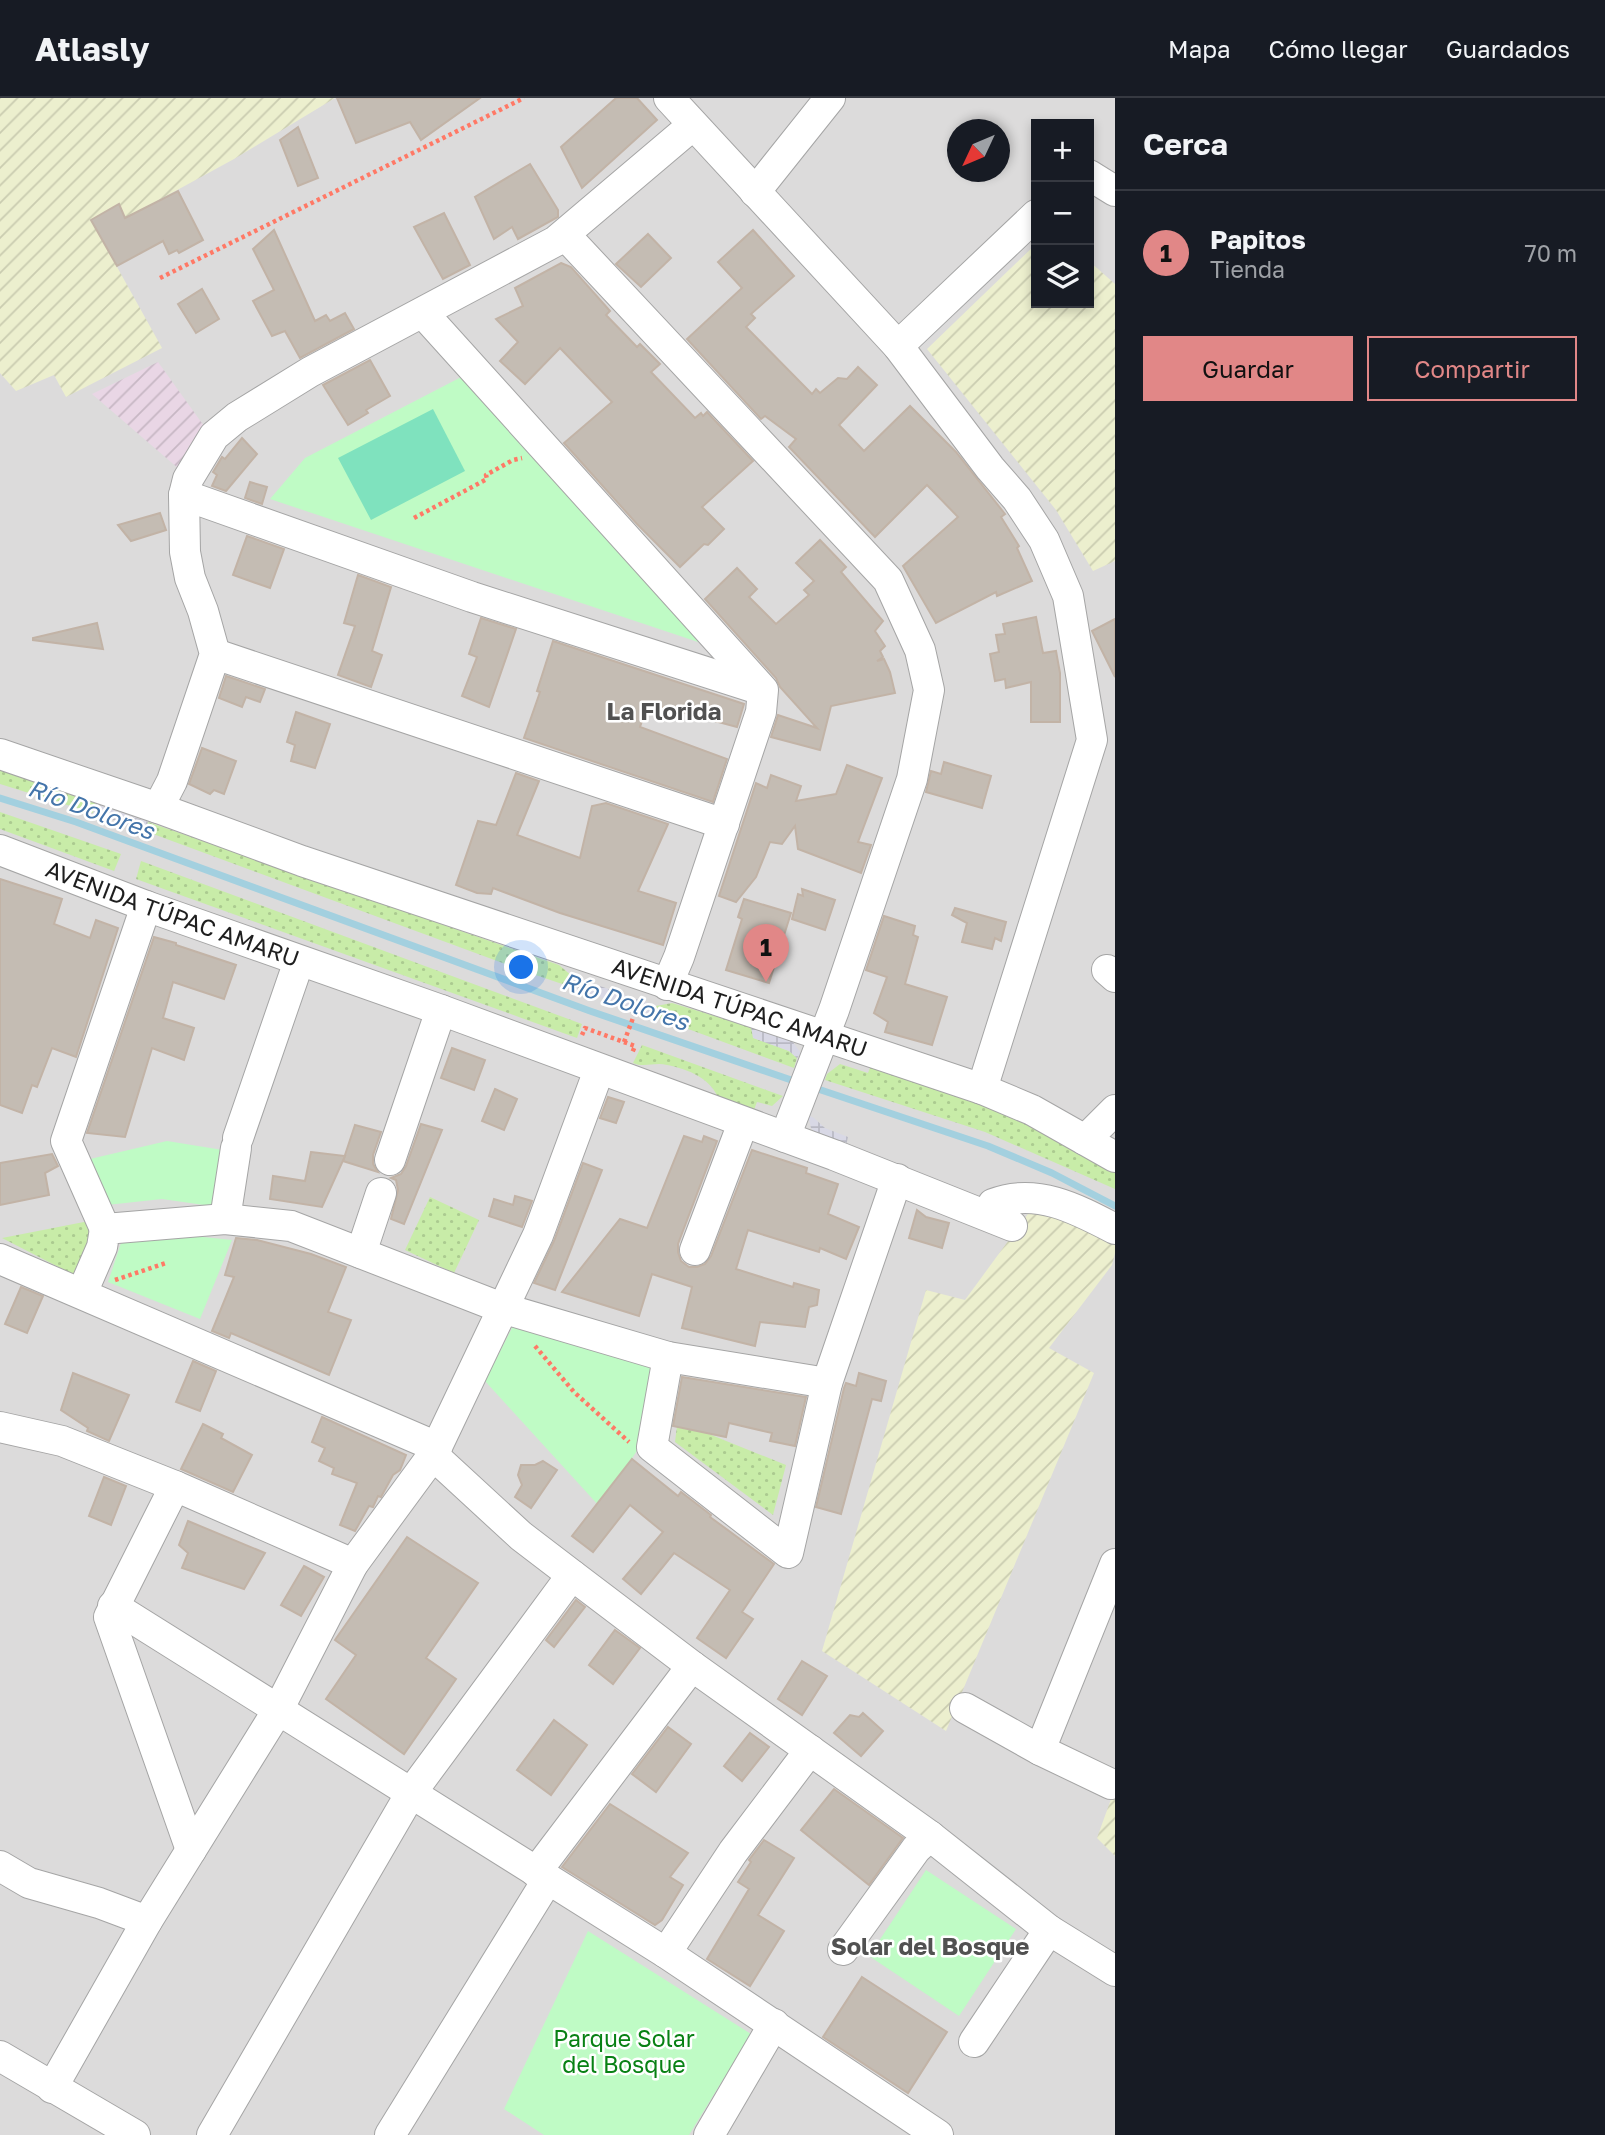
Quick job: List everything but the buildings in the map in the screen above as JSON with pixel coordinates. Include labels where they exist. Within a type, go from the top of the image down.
[{"type":"street","points":[[669,98],[898,346],[990,468],[1017,499],[1044,540],[1068,596],[1103,734],[982,1089]]},
{"type":"street","points":[[755,192],[830,98]]},
{"type":"street","points":[[158,808],[172,781],[215,654],[190,578],[185,552],[184,495],[188,479],[215,436],[237,417],[320,367],[565,235],[692,125]]},
{"type":"street","points":[[1094,178],[1115,191]]},
{"type":"street","points":[[898,346],[1031,220]]},
{"type":"street","points":[[565,235],[888,580],[919,650],[929,690],[912,779],[789,1128]]},
{"type":"street","points":[[423,313],[762,690],[761,712],[679,957],[667,985]]},
{"type":"street","points":[[184,495],[472,597],[762,690]]},
{"type":"street","points":[[215,654],[724,824]]},
{"type":"street","name":"AVENIDA TÚPAC AMARU","points":[[0,754],[302,861],[667,985],[820,1044],[982,1089],[1032,1110],[1115,1157]]},
{"type":"street","name":"AVENIDA TÚPAC AMARU","points":[[0,850],[146,906],[441,1010],[743,1123],[789,1128],[897,1179],[1000,1221],[993,1203],[1011,1198],[1031,1198],[1058,1202],[1115,1229]]},
{"type":"street","points":[[82,1293],[102,1247],[105,1229],[66,1141],[146,906]]},
{"type":"street","points":[[225,1219],[237,1143],[299,961]]},
{"type":"street","points":[[390,1160],[441,1010]]},
{"type":"street","points":[[52,2088],[147,1921],[278,1710],[353,1564],[435,1451],[538,1235],[599,1070]]},
{"type":"street","points":[[1085,1140],[1115,1110]]},
{"type":"street","points":[[695,1250],[743,1123]]},
{"type":"street","points":[[668,1357],[652,1447],[788,1553],[827,1383],[897,1179]]},
{"type":"street","points":[[360,1253],[381,1193]]},
{"type":"street","points":[[105,1229],[225,1219],[291,1226],[502,1308],[668,1357],[827,1383]]},
{"type":"street","points":[[0,1259],[435,1451],[521,1536],[572,1576],[930,1836],[1049,1930],[1115,1971]]},
{"type":"street","points":[[0,1427],[62,1441],[175,1486],[353,1564]]},
{"type":"street","points":[[175,1486],[108,1617],[191,1850]]},
{"type":"street","points":[[1040,1750],[1115,1564]]},
{"type":"street","points":[[212,2135],[411,1793],[572,1576]]},
{"type":"street","points":[[113,1606],[666,1953],[774,2024],[902,2125],[938,2135]]},
{"type":"street","points":[[390,2135],[542,1875],[692,1665]]},
{"type":"street","points":[[965,1708],[1040,1750],[1111,1784]]},
{"type":"street","points":[[666,1953],[733,1852],[810,1750]]},
{"type":"street","points":[[843,1951],[916,1850],[930,1836]]},
{"type":"street","points":[[0,1866],[29,1883],[100,1903],[147,1921]]},
{"type":"street","points":[[974,2042],[1049,1930]]},
{"type":"street","points":[[709,2135],[774,2024]]},
{"type":"street","points":[[0,2056],[135,2135]]},
{"type":"path","points":[[160,278],[524,98]]},
{"type":"path","points":[[414,518],[487,479],[486,475],[513,460],[533,455]]},
{"type":"path","points":[[579,1045],[585,1028],[624,1042],[636,1010]]},
{"type":"path","points":[[114,1281],[166,1263]]},
{"type":"path","points":[[529,1339],[574,1392],[634,1447],[652,1447]]},
{"type":"shaded area","points":[[0,98],[66,98],[126,218],[335,98],[1115,98],[1115,2135],[0,2135]]},
{"type":"shaded area","points":[[158,362],[204,426],[179,469],[92,394]]},
{"type":"shaded area","points":[[96,804],[148,822],[145,831],[93,813]]},
{"type":"shaded area","points":[[572,976],[656,1006],[653,1016],[568,986]]},
{"type":"shaded area","points":[[751,1027],[792,1041],[801,1053],[797,1058],[789,1051],[753,1038]]},
{"type":"shaded area","points":[[808,1115],[825,1128],[848,1137],[846,1146],[816,1133],[811,1128]]},
{"type":"green space","points":[[0,98],[335,98],[234,159],[126,218],[118,204],[91,220],[162,348],[66,397],[54,375],[16,391],[0,373]]},
{"type":"green space","points":[[1031,249],[1031,308],[1094,308],[1094,265],[1115,284],[1115,561],[1093,571],[1056,510],[927,349]]},
{"type":"green space","points":[[469,373],[719,649],[270,499],[305,458]]},
{"type":"green space","points":[[433,409],[465,471],[371,520],[338,458]]},
{"type":"green space","points":[[0,768],[71,791],[96,804],[93,813],[0,784]]},
{"type":"green space","points":[[0,812],[121,854],[114,871],[0,829]]},
{"type":"green space","points":[[148,822],[559,965],[572,976],[568,986],[524,971],[145,831]]},
{"type":"green space","points":[[141,861],[582,1024],[577,1038],[136,879]]},
{"type":"green space","points":[[672,1003],[751,1027],[754,1038],[789,1051],[797,1058],[794,1068],[653,1016],[656,1006]]},
{"type":"green space","points":[[642,1045],[783,1096],[772,1106],[757,1102],[752,1115],[719,1101],[711,1087],[691,1072],[663,1064],[633,1063]]},
{"type":"green space","points":[[840,1064],[868,1073],[871,1065],[999,1110],[1115,1169],[1115,1189],[985,1132],[825,1080],[827,1074]]},
{"type":"green space","points":[[167,1141],[229,1151],[211,1206],[162,1199],[107,1205],[90,1159]]},
{"type":"green space","points":[[430,1197],[479,1220],[454,1273],[405,1250]]},
{"type":"green space","points":[[1033,1207],[1115,1238],[1115,1253],[1112,1265],[1049,1348],[1094,1373],[946,1731],[822,1651],[926,1290],[965,1300]]},
{"type":"green space","points":[[89,1221],[96,1245],[78,1277],[2,1238]]},
{"type":"green space","points":[[164,1233],[232,1240],[200,1319],[108,1282],[122,1240]]},
{"type":"green space","points":[[514,1324],[652,1365],[642,1443],[600,1507],[485,1381]]},
{"type":"green space","points":[[677,1426],[704,1432],[786,1465],[773,1515],[675,1442]]},
{"type":"green space","points":[[1115,1788],[1115,1856],[1097,1838]]},
{"type":"green space","points":[[926,1870],[1016,1929],[959,2016],[869,1956]]},
{"type":"green space","name":"Parque Solar del Bosque","points":[[588,1931],[751,2034],[689,2135],[544,2135],[504,2109]]},
{"type":"waterway","name":"Río Dolores","points":[[0,798],[76,822],[590,1011],[797,1082]]},
{"type":"waterway","name":"Río Dolores","points":[[812,1087],[988,1146],[1052,1173],[1115,1206]]},
{"type":"place","name":"Papitos","points":[[766,982]]},
{"type":"district","name":"La Florida","points":[[664,712]]},
{"type":"district","name":"Solar del Bosque","points":[[930,1947]]}]
